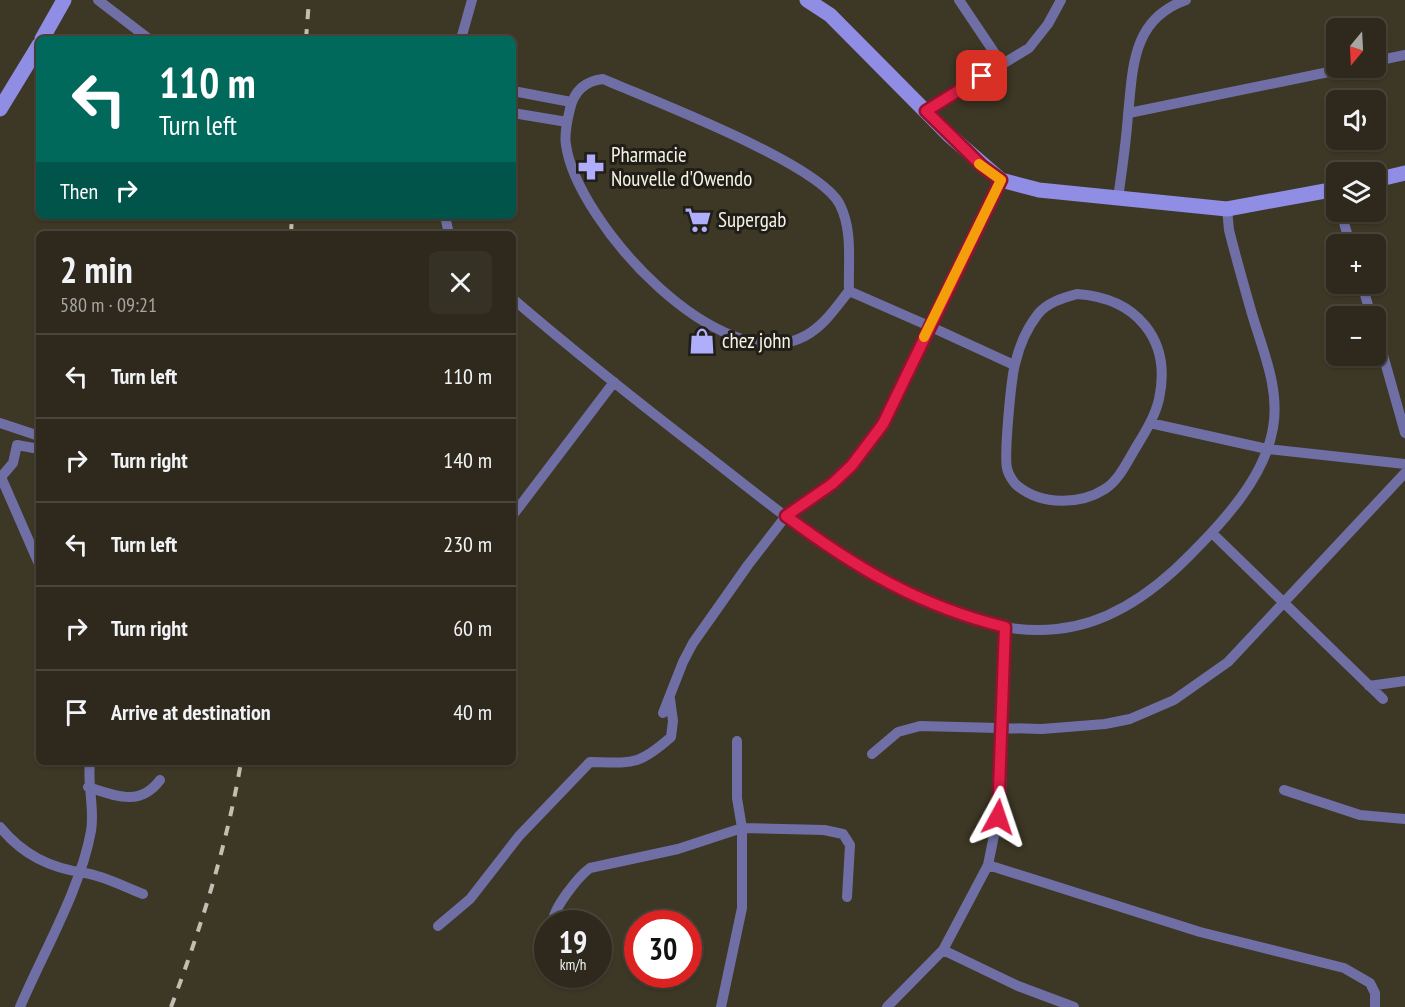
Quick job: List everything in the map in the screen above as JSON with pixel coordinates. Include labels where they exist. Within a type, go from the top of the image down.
[{"type":"street","points":[[44,36],[64,0]]},
{"type":"street","points":[[98,0],[145,36]]},
{"type":"street","points":[[462,36],[472,0]]},
{"type":"street","points":[[807,0],[830,15],[982,166],[1001,180],[1039,190],[1227,209],[1326,194]]},
{"type":"street","points":[[959,0],[1002,64]]},
{"type":"street","points":[[926,111],[1029,48],[1048,24],[1061,0]]},
{"type":"street","points":[[1118,198],[1131,78],[1141,40],[1155,18],[1166,9],[1186,0]]},
{"type":"street","points":[[0,110],[36,50]]},
{"type":"street","points":[[1386,60],[1405,55]]},
{"type":"street","points":[[1129,113],[1326,73]]},
{"type":"street","points":[[603,79],[796,165],[830,189],[840,203],[848,235],[849,291],[819,327],[804,337],[788,342],[762,345],[713,328],[653,283],[601,224],[572,168],[566,144],[567,122],[572,102],[584,84],[603,79]]},
{"type":"street","points":[[516,92],[572,102]]},
{"type":"street","points":[[516,114],[567,122]]},
{"type":"street","points":[[1386,178],[1405,173]]},
{"type":"street","points":[[663,713],[682,662],[693,643],[786,516],[832,484],[868,446],[883,424],[1001,180]]},
{"type":"street","points":[[516,301],[614,382],[786,516],[847,560],[902,592],[944,609],[1005,627],[1055,629],[1083,625],[1110,614],[1163,580],[1212,533],[1235,504],[1267,449],[1275,405],[1271,379],[1229,230],[1227,209]]},
{"type":"street","points":[[849,291],[1014,365]]},
{"type":"street","points":[[1077,294],[1099,295],[1121,304],[1139,317],[1159,355],[1161,377],[1159,400],[1150,423],[1120,472],[1106,488],[1072,499],[1037,498],[1016,486],[1007,469],[1014,365],[1021,345],[1038,313],[1057,299],[1077,294]]},
{"type":"street","points":[[1386,366],[1405,433]]},
{"type":"street","points":[[516,511],[614,382]]},
{"type":"street","points":[[0,423],[36,435]]},
{"type":"street","points":[[1150,423],[1267,449],[1405,464]]},
{"type":"street","points":[[36,448],[17,445],[14,462],[0,476],[36,557]]},
{"type":"street","points":[[873,754],[898,732],[920,726],[1042,729],[1105,724],[1149,712],[1183,694],[1228,662],[1405,473]]},
{"type":"street","points":[[1212,533],[1383,699]]},
{"type":"street","points":[[886,1007],[943,950],[988,865],[1000,801],[1005,627]]},
{"type":"street","points":[[1369,686],[1405,681]]},
{"type":"street","points":[[438,926],[470,899],[519,836],[590,762],[634,763],[653,753],[671,737],[673,721],[670,699]]},
{"type":"street","points":[[722,1007],[742,908],[742,828],[737,798],[737,741]]},
{"type":"street","points":[[20,1007],[80,873],[91,829],[88,787],[90,765]]},
{"type":"street","points":[[88,787],[122,798],[135,799],[147,793],[160,780]]},
{"type":"street","points":[[1284,790],[1360,814],[1405,819]]},
{"type":"street","points":[[0,827],[15,845],[45,864],[143,894]]},
{"type":"street","points":[[556,910],[583,873],[590,868],[678,849],[742,828],[824,830],[843,834],[850,845],[847,897]]},
{"type":"street","points":[[988,865],[1200,932],[1344,968],[1370,983],[1375,993],[1375,1007]]},
{"type":"street","points":[[943,950],[1018,986],[1074,1007]]},
{"type":"railway","points":[[306,36],[309,0]]},
{"type":"railway","points":[[291,231],[292,219]]},
{"type":"railway","points":[[171,1007],[212,886],[240,765]]},
{"type":"slow traffic","points":[[924,337],[1001,180],[979,164]]},
{"type":"place","name":"Pharmacie Nouvelle d'Owendo","points":[[591,167]]},
{"type":"place","name":"Supergab","points":[[698,220]]},
{"type":"place","name":"chez john","points":[[702,341]]},
{"type":"route","points":[[982,76],[926,111],[982,166],[1001,180],[969,242],[883,424],[852,465],[832,484],[786,516],[864,572],[902,592],[979,621],[1005,627],[1001,727],[1002,765],[998,817]]}]
